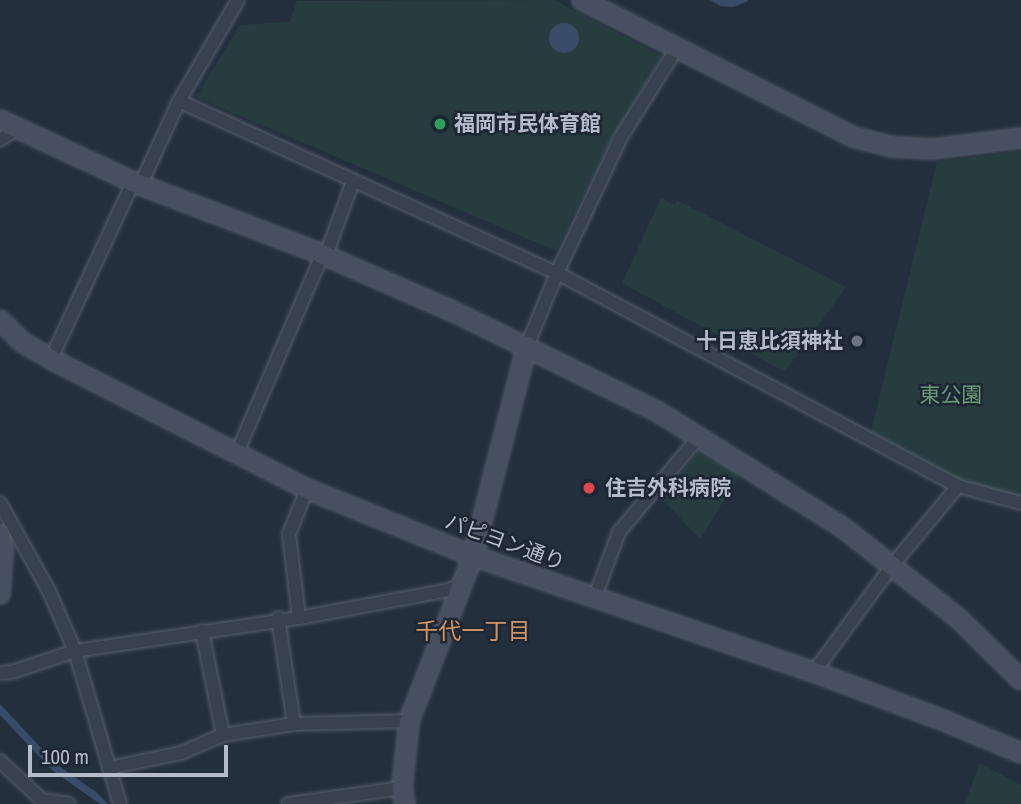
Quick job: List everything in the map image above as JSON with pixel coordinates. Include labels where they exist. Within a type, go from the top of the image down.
[{"type":"street","points":[[51,359],[179,101],[238,0]]},
{"type":"street","points":[[582,0],[853,137],[893,147],[933,149],[1021,138]]},
{"type":"street","points":[[288,804],[404,796],[409,721],[464,583],[527,346],[557,273],[621,137],[677,48]]},
{"type":"street","points":[[179,101],[557,273],[958,485],[1021,503]]},
{"type":"street","points":[[0,120],[137,183],[324,255],[527,346],[658,412],[842,527],[1018,669]]},
{"type":"street","points":[[0,140],[16,129]]},
{"type":"street","points":[[236,455],[324,255],[330,247],[353,181]]},
{"type":"street","name":"パピヨン通り","points":[[0,320],[22,342],[51,359],[307,489],[472,556],[945,720],[1021,753]]},
{"type":"street","points":[[594,599],[619,532],[698,438]]},
{"type":"street","points":[[814,673],[891,567],[958,485]]},
{"type":"street","points":[[299,618],[289,534],[307,489]]},
{"type":"street","points":[[0,503],[50,591],[75,651],[120,804]]},
{"type":"street","points":[[0,535],[3,550],[0,594]]},
{"type":"street","points":[[0,673],[12,673],[75,651],[278,618],[299,618],[449,590],[464,583]]},
{"type":"street","points":[[278,618],[294,724]]},
{"type":"street","points":[[202,631],[223,735]]},
{"type":"street","points":[[109,768],[181,753],[223,735],[294,724],[409,721]]},
{"type":"street","points":[[0,761],[42,800],[69,804]]},
{"type":"green space","name":"福岡市民体育館","points":[[554,0],[662,56],[605,151],[556,251],[196,97],[240,25],[290,22],[297,1]]},
{"type":"green space","name":"東公園","points":[[1021,151],[1021,498],[948,476],[871,432],[937,162]]},
{"type":"green space","points":[[661,198],[675,205],[677,200],[846,287],[785,372],[622,283]]},
{"type":"green space","points":[[700,449],[740,474],[700,539],[661,498]]},
{"type":"green space","points":[[980,763],[1021,785],[1021,804],[965,804]]},
{"type":"water","points":[[710,0],[749,1],[733,7],[720,6]]},
{"type":"water","points":[[564,23],[575,27],[579,38],[575,49],[564,53],[553,49],[549,38],[553,27]]},
{"type":"water","points":[[0,704],[56,764],[96,792],[108,804],[100,804],[52,770],[0,715]]},
{"type":"place","name":"福岡市民体育館","points":[[440,124]]},
{"type":"place","name":"十日恵比須神社","points":[[857,341]]},
{"type":"place","name":"住吉外科病院","points":[[589,488]]},
{"type":"district","name":"千代一丁目","points":[[473,631]]}]
